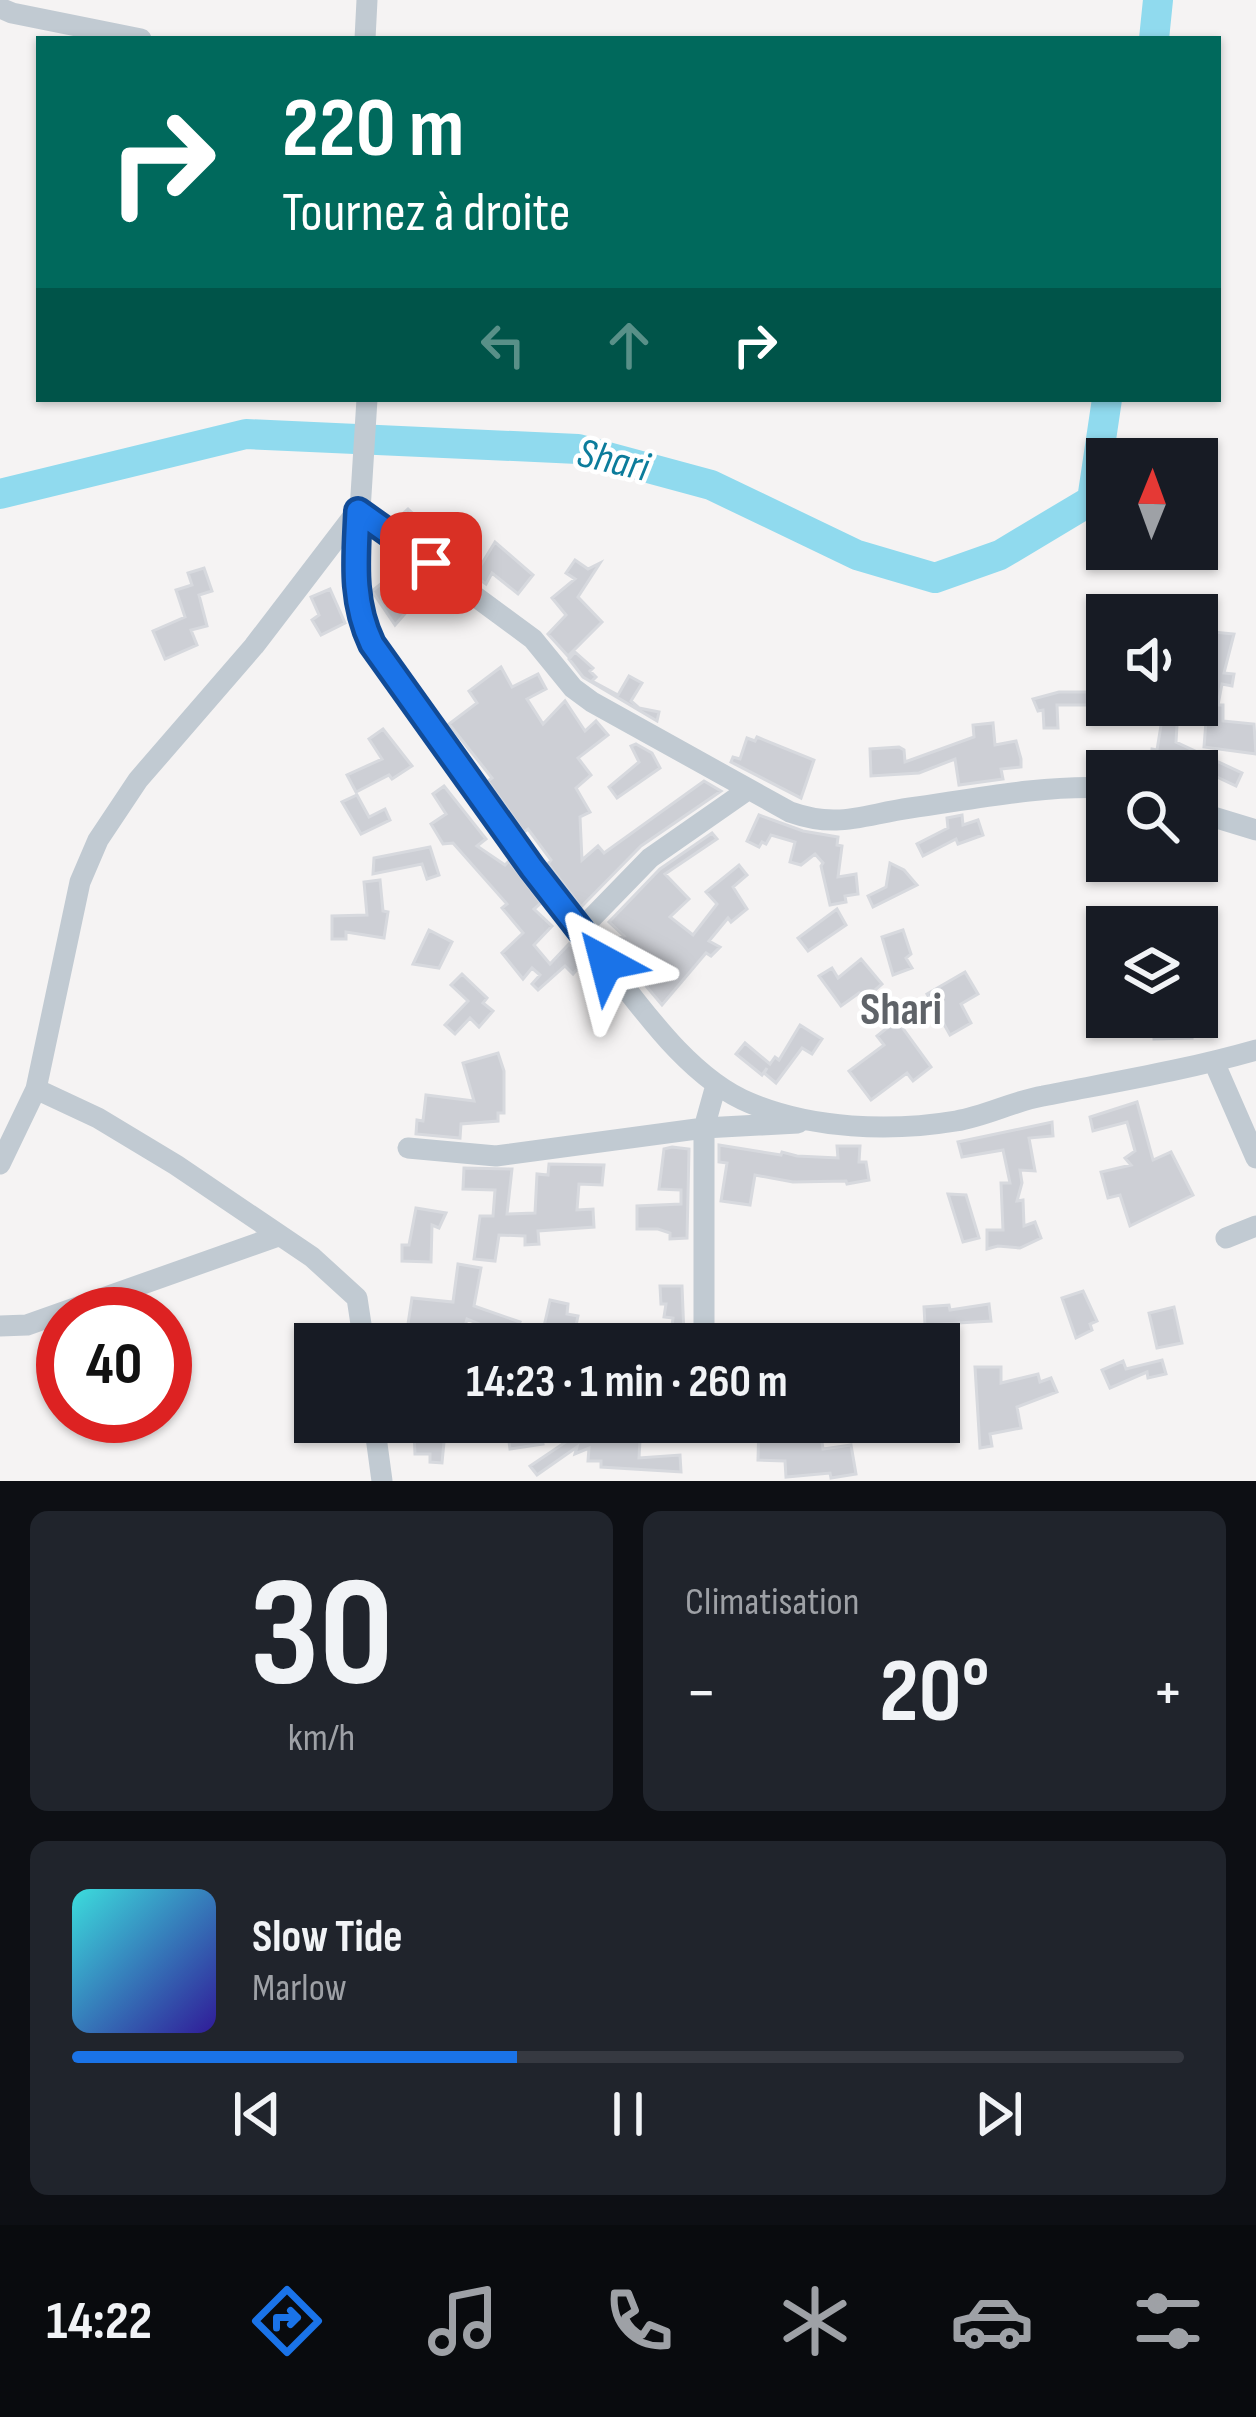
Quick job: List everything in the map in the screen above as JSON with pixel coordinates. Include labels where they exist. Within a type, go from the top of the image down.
[{"type":"street","points":[[365,36],[367,0]]},
{"type":"street","points":[[0,8],[125,36]]},
{"type":"street","points":[[366,407],[355,591],[360,620],[372,644],[532,868],[659,1029],[716,1085],[750,1103],[817,1122]]},
{"type":"street","points":[[358,511],[533,639],[572,688],[592,702],[790,812],[840,823],[904,809],[1086,787]]},
{"type":"street","points":[[0,1164],[36,1089],[80,882],[98,840],[138,780],[254,646],[358,511]]},
{"type":"street","points":[[580,930],[650,858],[749,789]]},
{"type":"street","points":[[1218,818],[1256,830]]},
{"type":"street","points":[[408,1148],[496,1156],[704,1128],[958,1121],[1031,1098],[1256,1050]]},
{"type":"street","points":[[1214,1062],[1256,1158]]},
{"type":"street","points":[[704,1323],[704,1128],[716,1085]]},
{"type":"street","points":[[36,1089],[98,1118],[176,1165],[313,1257],[357,1298],[361,1323]]},
{"type":"street","points":[[1226,1238],[1256,1226]]},
{"type":"street","points":[[0,1325],[27,1325],[278,1236]]},
{"type":"street","points":[[377,1443],[382,1481]]},
{"type":"building","points":[[408,509],[440,539],[443,535],[453,548],[481,565],[495,542],[533,575],[518,594],[492,573],[486,584],[396,520]]},
{"type":"building","points":[[399,559],[431,584],[395,625],[372,591],[393,574],[389,569]]},
{"type":"building","points":[[575,560],[588,569],[600,563],[578,597],[602,622],[568,656],[548,634],[566,615],[552,598],[575,579],[566,573]]},
{"type":"building","points":[[204,568],[212,591],[199,595],[207,626],[191,630],[197,645],[165,659],[153,631],[185,617],[176,590],[192,585],[188,573]]},
{"type":"building","points":[[330,589],[345,623],[321,635],[312,620],[319,615],[311,597]]},
{"type":"building","points":[[1218,632],[1234,634],[1224,673],[1234,674],[1232,686],[1222,684],[1218,705]]},
{"type":"building","points":[[575,652],[593,668],[590,671],[596,677],[592,681],[618,695],[629,676],[642,683],[631,701],[659,712],[657,721],[583,677],[569,659]]},
{"type":"building","points":[[501,667],[512,687],[538,674],[546,689],[527,699],[543,724],[565,701],[585,731],[596,721],[608,735],[578,758],[591,775],[576,788],[590,812],[580,817],[582,860],[598,846],[604,853],[704,781],[721,791],[641,846],[581,907],[449,724],[477,703],[469,691]]},
{"type":"building","points":[[1086,692],[1086,705],[1057,705],[1058,728],[1044,728],[1043,710],[1038,711],[1033,699]]},
{"type":"building","points":[[1218,705],[1223,705],[1223,721],[1254,724],[1256,754],[1204,747],[1206,726],[1218,726]]},
{"type":"building","points":[[993,723],[995,745],[1016,741],[1021,759],[1021,767],[1001,769],[1003,779],[959,785],[955,759],[919,773],[871,776],[870,749],[899,747],[905,762],[974,737],[973,725]]},
{"type":"building","points":[[1161,726],[1177,726],[1176,742],[1193,750],[1157,750]]},
{"type":"building","points":[[383,729],[412,766],[356,792],[347,775],[382,759],[369,739]]},
{"type":"building","points":[[757,737],[814,760],[801,798],[731,762],[733,757],[740,759],[747,738],[755,741]]},
{"type":"building","points":[[631,746],[652,753],[660,768],[617,798],[609,787],[639,762]]},
{"type":"building","points":[[1218,762],[1242,773],[1236,786],[1218,778]]},
{"type":"building","points":[[444,786],[486,839],[477,846],[505,865],[509,861],[541,903],[534,909],[552,926],[534,945],[550,964],[569,944],[585,960],[573,974],[565,966],[538,990],[532,984],[540,975],[532,968],[523,979],[502,953],[523,933],[502,908],[507,904],[453,843],[443,844],[431,824],[446,814],[433,794]]},
{"type":"building","points":[[357,795],[369,817],[385,809],[390,820],[361,834],[342,802]]},
{"type":"building","points":[[759,815],[803,831],[838,837],[837,845],[842,846],[838,877],[856,874],[858,894],[830,905],[823,863],[815,854],[801,865],[790,862],[795,842],[771,835],[759,847],[747,841]]},
{"type":"building","points":[[962,815],[963,825],[978,820],[983,835],[958,844],[956,839],[923,856],[917,844],[948,828],[947,818]]},
{"type":"building","points":[[712,833],[717,839],[665,874],[689,899],[670,917],[693,935],[717,904],[706,892],[739,865],[747,875],[733,887],[747,909],[731,922],[728,918],[709,941],[720,947],[711,956],[706,953],[662,1005],[609,942],[624,936],[609,922],[660,869]]},
{"type":"building","points":[[430,847],[439,875],[427,879],[422,864],[373,874],[374,858]]},
{"type":"building","points":[[890,863],[917,885],[873,907],[868,896],[886,887]]},
{"type":"building","points":[[380,880],[383,911],[388,912],[384,938],[346,932],[346,939],[332,939],[332,916],[367,915],[364,882]]},
{"type":"building","points":[[837,909],[846,925],[808,951],[798,938]]},
{"type":"building","points":[[429,930],[452,942],[439,968],[413,964]]},
{"type":"building","points":[[903,930],[912,968],[893,975],[882,937]]},
{"type":"building","points":[[861,959],[882,984],[875,990],[931,1067],[913,1081],[907,1073],[871,1100],[849,1071],[884,1045],[877,1036],[887,1028],[859,993],[841,1006],[819,976],[832,968],[838,978]]},
{"type":"building","points":[[965,972],[978,994],[961,1004],[971,1023],[950,1035],[927,994]]},
{"type":"building","points":[[462,974],[487,998],[483,1003],[493,1011],[479,1027],[470,1018],[455,1034],[445,1025],[468,1001],[451,985]]},
{"type":"building","points":[[800,1025],[822,1039],[812,1054],[802,1048],[776,1083],[764,1073],[767,1068],[762,1075],[736,1054],[745,1043],[770,1064],[775,1057],[779,1060]]},
{"type":"building","points":[[498,1053],[504,1071],[504,1113],[498,1113],[498,1121],[461,1124],[460,1138],[416,1134],[426,1095],[474,1101],[463,1063]]},
{"type":"building","points":[[1137,1102],[1153,1160],[1171,1152],[1193,1195],[1130,1226],[1120,1195],[1108,1198],[1101,1172],[1131,1165],[1125,1158],[1135,1151],[1127,1122],[1093,1131],[1090,1117]]},
{"type":"building","points":[[1052,1122],[1053,1136],[1029,1138],[1035,1171],[1020,1170],[1017,1201],[1023,1200],[1024,1226],[1035,1222],[1041,1238],[1020,1248],[987,1249],[987,1230],[1003,1230],[1001,1183],[1010,1183],[1003,1150],[962,1157],[958,1142]]},
{"type":"building","points":[[719,1145],[838,1158],[837,1146],[860,1146],[859,1162],[866,1162],[869,1180],[793,1182],[755,1175],[750,1205],[721,1201],[727,1163],[719,1162]]},
{"type":"building","points":[[664,1149],[689,1149],[687,1238],[670,1239],[670,1233],[658,1229],[637,1229],[637,1206],[681,1204],[681,1190],[659,1189]]},
{"type":"building","points":[[549,1164],[604,1165],[602,1185],[579,1184],[577,1210],[593,1209],[594,1227],[538,1231],[539,1244],[525,1245],[525,1236],[499,1235],[495,1261],[474,1259],[480,1216],[493,1216],[495,1190],[463,1189],[464,1168],[512,1169],[507,1214],[535,1213],[537,1174],[548,1175]]},
{"type":"building","points":[[948,1194],[966,1195],[979,1238],[963,1242]]},
{"type":"building","points":[[416,1208],[446,1213],[439,1228],[432,1225],[431,1262],[402,1261],[402,1245],[409,1245]]},
{"type":"building","points":[[458,1264],[481,1268],[474,1306],[520,1322],[408,1323],[412,1298],[453,1302]]},
{"type":"building","points":[[660,1286],[682,1286],[684,1323],[664,1317],[666,1304],[661,1304]]},
{"type":"building","points":[[1083,1291],[1097,1321],[1090,1324],[1092,1330],[1076,1338],[1062,1298]]},
{"type":"building","points":[[550,1300],[568,1304],[567,1314],[578,1316],[576,1323],[545,1323]]},
{"type":"building","points":[[989,1304],[991,1321],[925,1323],[924,1307],[949,1305],[950,1310]]},
{"type":"building","points":[[1174,1307],[1182,1343],[1157,1348],[1149,1313]]},
{"type":"building","points":[[1162,1360],[1166,1374],[1148,1378],[1147,1372],[1110,1388],[1102,1370],[1123,1361],[1126,1369]]},
{"type":"building","points":[[975,1367],[1001,1367],[1001,1383],[1038,1374],[1040,1382],[1051,1378],[1057,1392],[1017,1407],[1021,1428],[990,1434],[992,1446],[980,1448]]},
{"type":"building","points":[[414,1443],[444,1443],[442,1463],[430,1462],[430,1454],[415,1454]]},
{"type":"building","points":[[509,1443],[543,1444],[510,1449]]},
{"type":"building","points":[[564,1443],[640,1443],[639,1458],[680,1455],[681,1472],[601,1467],[601,1461],[588,1461],[589,1448],[575,1454],[577,1447],[537,1475],[530,1466]]},
{"type":"building","points":[[758,1443],[822,1443],[823,1449],[851,1445],[856,1474],[786,1477],[785,1461],[758,1460]]},
{"type":"waterway","name":"Shari","points":[[1154,36],[1158,0]]},
{"type":"waterway","name":"Shari","points":[[0,494],[246,434],[578,449],[711,485],[857,555],[935,578],[1000,555],[1092,500],[1107,402]]},
{"type":"district","name":"Shari","points":[[901,1010]]},
{"type":"route","points":[[431,563],[358,511],[355,591],[360,620],[372,644],[606,963]]}]
